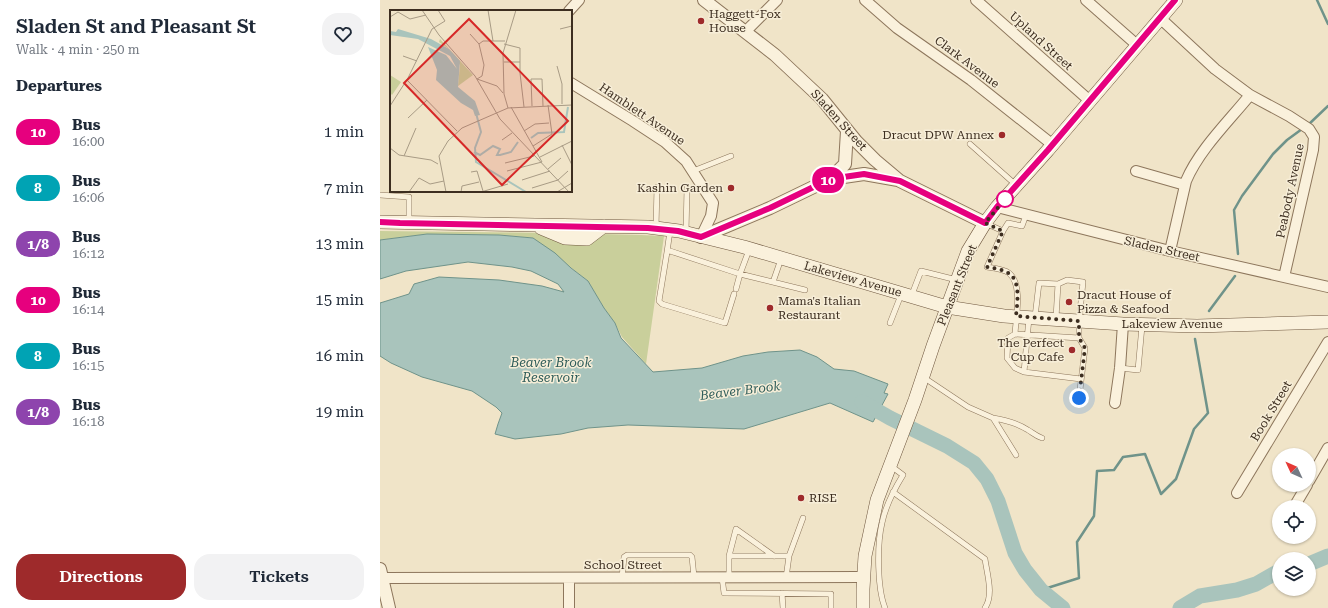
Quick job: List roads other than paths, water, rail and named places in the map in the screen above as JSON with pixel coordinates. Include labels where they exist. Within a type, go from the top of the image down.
[{"type":"main road","name":"Pleasant Street","points":[[863,608],[865,556],[877,500],[903,433],[968,251],[985,223],[997,207],[1053,145],[1176,0]]},
{"type":"main road","name":"Lakeview Avenue","points":[[380,222],[604,226],[670,230],[749,249],[947,307],[1032,318],[1123,324],[1197,326],[1328,322]]},
{"type":"street","points":[[569,10],[579,0]]},
{"type":"street","name":"Sladen Street","points":[[704,0],[775,55],[822,99],[847,131],[875,160],[900,181],[985,223]]},
{"type":"street","points":[[744,32],[777,0]]},
{"type":"street","name":"Clark Avenue","points":[[865,0],[897,28],[971,80],[1053,145]]},
{"type":"street","name":"Upland Street","points":[[976,0],[1090,101]]},
{"type":"street","points":[[1086,0],[1137,45]]},
{"type":"street","name":"Peabody Avenue","points":[[1160,18],[1215,69],[1250,96],[1270,105],[1305,127],[1314,137],[1313,150],[1284,277]]},
{"type":"street","name":"Hamblett Avenue","points":[[572,84],[665,142],[686,161],[713,203],[711,216],[701,237]]},
{"type":"street","points":[[1170,251],[1186,181],[1194,164],[1250,96]]},
{"type":"street","points":[[830,179],[845,164],[847,131]]},
{"type":"street","points":[[1136,171],[1185,185]]},
{"type":"street","points":[[701,237],[770,208],[830,179],[864,174],[900,181]]},
{"type":"street","name":"Sladen Street","points":[[997,207],[1170,251],[1328,287]]},
{"type":"street","points":[[1115,403],[1120,368],[1123,324]]},
{"type":"street","name":"Book Street","points":[[1237,493],[1328,342]]},
{"type":"street","points":[[1316,469],[1328,448]]},
{"type":"street","points":[[381,574],[383,592],[389,608]]},
{"type":"street","name":"School Street","points":[[381,574],[569,578],[863,577]]},
{"type":"street","points":[[569,578],[569,608]]},
{"type":"lane","points":[[970,144],[1016,186]]},
{"type":"lane","points":[[692,170],[731,156]]},
{"type":"lane","points":[[656,228],[657,188]]},
{"type":"lane","points":[[686,233],[687,188]]},
{"type":"lane","points":[[380,195],[409,197],[409,223]]},
{"type":"lane","points":[[1015,334],[1018,297],[1015,281],[1008,272],[987,267],[1008,223],[1022,226],[1026,215]]},
{"type":"lane","points":[[985,223],[1003,231]]},
{"type":"lane","points":[[670,230],[659,301],[662,304],[725,322],[749,249]]},
{"type":"lane","points":[[667,252],[670,251],[740,274],[805,290]]},
{"type":"lane","points":[[773,282],[781,258]]},
{"type":"lane","points":[[890,324],[921,271],[958,280]]},
{"type":"lane","points":[[1024,372],[1027,334],[1032,318],[1039,283],[1058,284],[1067,280],[1083,282],[1079,321],[1079,338],[1085,348],[1079,398]]},
{"type":"lane","points":[[1056,319],[1058,284]]},
{"type":"lane","points":[[1120,368],[1138,370],[1142,324]]},
{"type":"lane","points":[[1079,338],[1015,334],[1008,338],[1007,358],[1015,368],[1024,372],[1081,379]]},
{"type":"lane","points":[[923,376],[968,407],[993,418],[1011,422],[1042,438]]},
{"type":"lane","points":[[993,418],[1016,455]]},
{"type":"lane","points":[[885,608],[880,585],[879,555],[882,522],[902,475],[890,465]]},
{"type":"lane","points":[[894,492],[985,560],[990,592],[987,606],[985,608]]},
{"type":"lane","points":[[786,578],[789,556],[803,518]]},
{"type":"lane","points":[[774,556],[736,529],[725,577],[724,593],[830,594],[831,608]]},
{"type":"lane","points":[[622,578],[624,557],[627,554],[690,555],[692,557],[694,577]]},
{"type":"lane","points":[[729,556],[789,556]]},
{"type":"lane","points":[[782,593],[783,608]]},
{"type":"water","name":"Beaver Brook Reservoir","points":[[427,234],[499,235],[533,238],[555,253],[588,281],[615,323],[621,338],[653,372],[702,368],[743,356],[768,352],[800,350],[817,357],[834,369],[854,371],[888,384],[884,393],[888,394],[873,422],[830,403],[744,429],[628,425],[588,428],[561,434],[515,439],[495,434],[502,413],[496,407],[472,391],[422,377],[391,363],[380,356],[380,303],[409,294],[414,284],[439,277],[499,280],[542,286],[564,292],[558,284],[531,271],[512,267],[468,262],[406,271],[380,279],[380,240]]},
{"type":"waterway","points":[[1317,0],[1328,24]]},
{"type":"waterway","points":[[1308,125],[1328,106]]},
{"type":"waterway","points":[[1238,254],[1234,210],[1242,196],[1273,154],[1287,140],[1302,129]]},
{"type":"waterway","points":[[1209,311],[1235,276]]},
{"type":"waterway","points":[[1041,590],[1079,578],[1077,542],[1094,516],[1097,471],[1114,470],[1123,457],[1145,454],[1161,494],[1176,479],[1194,429],[1208,413],[1195,339]]},
{"type":"waterway","name":"Beaver Brook","points":[[862,402],[890,418],[947,446],[974,463],[987,479],[998,501],[1015,553],[1025,570],[1041,590],[1063,608]]},
{"type":"waterway","name":"Beaver Brook","points":[[1316,561],[1328,556]]},
{"type":"waterway","name":"Beaver Brook","points":[[1180,608],[1200,596],[1237,590],[1256,584],[1272,575]]},
{"type":"place","name":"Haggett-Fox House","points":[[701,21]]},
{"type":"place","name":"Dracut DPW Annex","points":[[1002,135]]},
{"type":"place","name":"Kashin Garden","points":[[731,188]]},
{"type":"place","name":"Dracut House of Pizza & Seafood","points":[[1069,302]]},
{"type":"place","name":"Mama's Italian Restaurant","points":[[770,308]]},
{"type":"place","name":"The Perfect Cup Cafe","points":[[1072,350]]},
{"type":"place","name":"RISE","points":[[801,498]]}]
